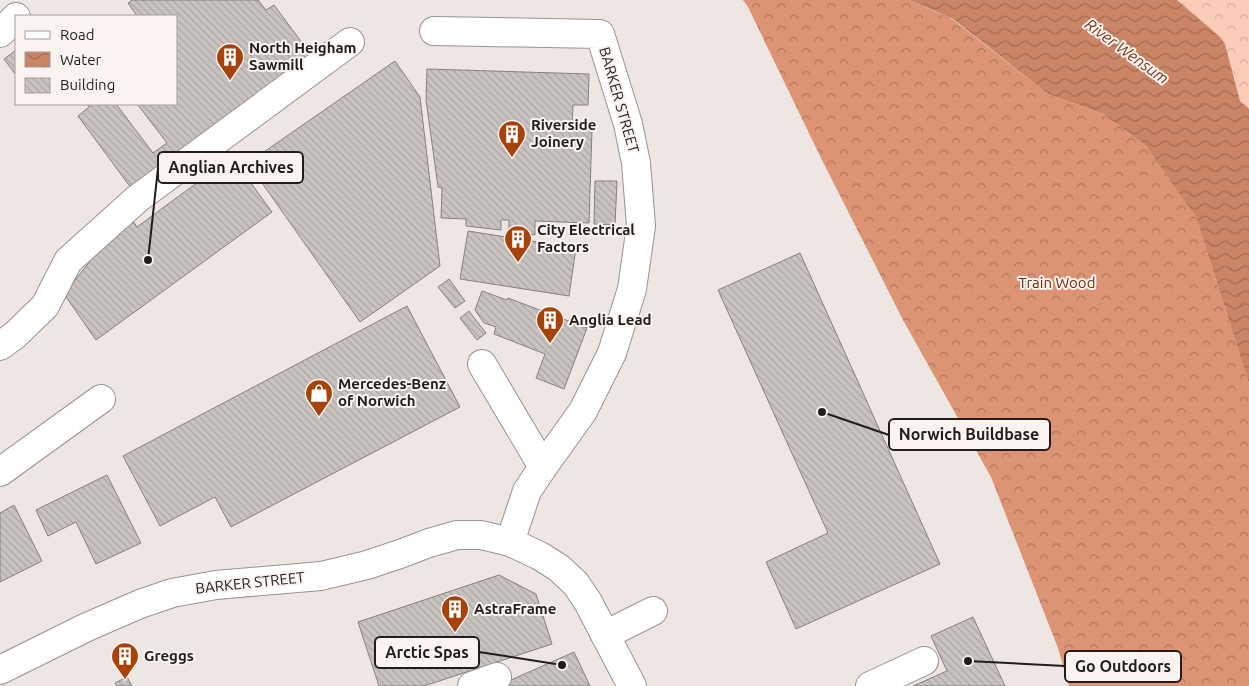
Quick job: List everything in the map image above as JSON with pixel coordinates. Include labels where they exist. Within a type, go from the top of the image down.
[{"type":"street","points":[[18,15],[24,0]]},
{"type":"street","points":[[0,33],[15,20]]},
{"type":"street","name":"BARKER STREET","points":[[434,31],[600,34],[628,124],[636,163],[641,226],[632,289],[612,353],[583,411],[527,490],[510,542]]},
{"type":"street","points":[[0,346],[46,306],[68,262],[137,199],[350,42]]},
{"type":"street","points":[[482,364],[542,467]]},
{"type":"street","points":[[0,472],[101,399]]},
{"type":"street","name":"BARKER STREET","points":[[0,670],[86,627],[140,604],[172,593],[216,585],[321,576],[343,572],[457,535],[481,535],[510,542],[540,556],[559,568],[576,584],[588,602],[632,686]]},
{"type":"street","points":[[605,635],[653,611]]},
{"type":"street","points":[[870,686],[924,662]]},
{"type":"street","points":[[472,686],[498,677]]},
{"type":"green space","name":"Train Wood","points":[[743,0],[909,0],[952,19],[1048,94],[1103,114],[1146,146],[1196,217],[1249,384],[1249,686],[1069,686],[1058,648],[991,477],[903,320]]},
{"type":"green space","points":[[1177,0],[1249,0],[1249,109],[1240,101],[1225,44],[1219,36]]},
{"type":"water","name":"River Wensum","points":[[909,0],[1177,0],[1219,36],[1225,44],[1240,101],[1249,109],[1249,384],[1196,217],[1146,146],[1103,114],[1048,94],[953,19]]},
{"type":"building","name":"North Heigham Sawmill","points":[[132,0],[258,0],[266,10],[274,5],[314,59],[134,192],[78,116],[89,107],[88,105],[117,105],[153,153],[167,143],[138,105],[178,105],[178,15],[136,15],[128,3]]},
{"type":"building","points":[[15,51],[15,74],[4,59]]},
{"type":"building","points":[[395,61],[420,97],[440,266],[360,322],[248,163]]},
{"type":"building","name":"Riverside Joinery","points":[[427,69],[589,74],[588,105],[573,105],[572,128],[592,129],[589,223],[535,221],[535,235],[509,230],[509,220],[501,220],[501,230],[466,226],[466,219],[441,218],[442,188],[438,187],[426,100]]},
{"type":"building","points":[[232,157],[272,212],[96,340],[64,294],[122,221],[130,216],[137,227]]},
{"type":"building","points":[[595,181],[617,181],[615,225],[594,224]]},
{"type":"building","name":"City Electrical Factors","points":[[468,231],[576,248],[569,296],[460,279]]},
{"type":"building","points":[[800,253],[940,564],[796,629],[766,562],[828,533],[718,290]]},
{"type":"building","points":[[449,279],[465,301],[455,308],[438,287]]},
{"type":"building","name":"Anglia Lead","points":[[482,291],[507,300],[508,298],[587,328],[564,389],[536,378],[545,354],[494,334],[496,327],[484,323],[475,310]]},
{"type":"building","name":"Mercedes-Benz of Norwich","points":[[407,306],[460,407],[231,527],[215,497],[160,526],[123,456]]},
{"type":"building","points":[[469,311],[486,333],[477,340],[460,318]]},
{"type":"building","points":[[107,475],[141,543],[96,564],[76,522],[48,536],[36,510]]},
{"type":"building","points":[[14,505],[42,561],[0,582],[0,513]]},
{"type":"building","name":"AstraFrame","points":[[499,575],[536,594],[552,644],[424,686],[379,686],[358,622]]},
{"type":"building","points":[[973,617],[1005,686],[913,686],[947,671],[931,636]]},
{"type":"building","points":[[574,652],[590,686],[503,686],[502,684]]},
{"type":"building","name":"Greggs","points":[[127,677],[132,686],[117,686],[115,683]]},
{"type":"place","name":"North Heigham Sawmill","points":[[230,81]]},
{"type":"place","name":"Riverside Joinery","points":[[512,158]]},
{"type":"place","name":"Anglian Archives","points":[[148,260]]},
{"type":"place","name":"City Electrical Factors","points":[[518,263]]},
{"type":"place","name":"Anglia Lead","points":[[550,344]]},
{"type":"place","name":"Norwich Buildbase","points":[[822,412]]},
{"type":"place","name":"Mercedes-Benz of Norwich","points":[[319,417]]},
{"type":"place","name":"AstraFrame","points":[[455,633]]},
{"type":"place","name":"Go Outdoors","points":[[968,661]]},
{"type":"place","name":"Arctic Spas","points":[[562,665]]},
{"type":"place","name":"Greggs","points":[[125,680]]}]
